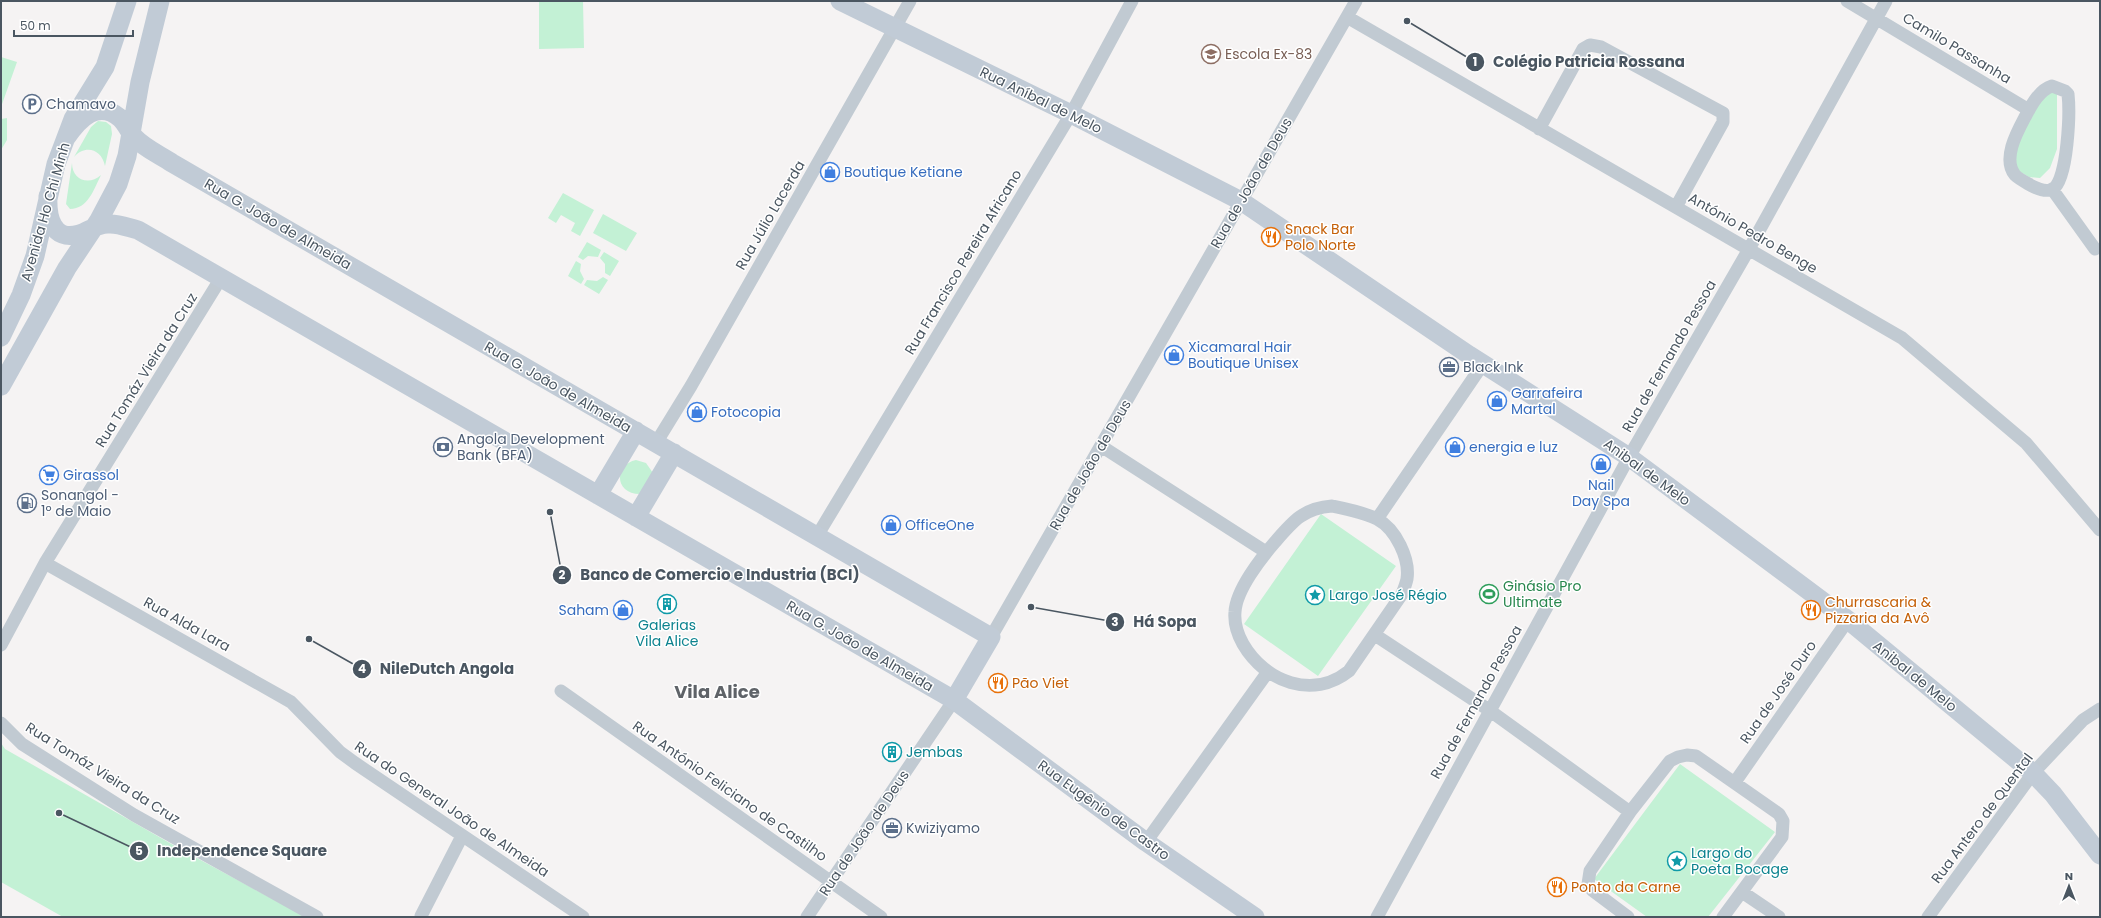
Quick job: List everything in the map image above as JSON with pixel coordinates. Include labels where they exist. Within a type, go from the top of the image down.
[{"type":"street","name":"Avenida Ho Chi Minh","points":[[1,337],[28,275],[41,234],[56,164],[73,119],[104,67],[127,1]]},
{"type":"street","points":[[1,386],[67,268],[95,226],[118,184],[128,156],[130,130],[160,1]]},
{"type":"street","name":"Rua Aníbal de Melo","points":[[840,1],[1070,114],[1241,201]]},
{"type":"street","name":"Rua Júlio Lacerda","points":[[656,443],[691,386],[910,1]]},
{"type":"street","name":"Rua Francisco Pereira Africano","points":[[817,536],[1070,114],[1132,1]]},
{"type":"street","name":"Rua de João de Deus","points":[[807,917],[954,700],[1356,1]]},
{"type":"street","name":"Camilo Passanha","points":[[1847,1],[2029,110]]},
{"type":"street","name":"Rua de Fernando Pessoa","points":[[1377,917],[1489,710],[1629,457],[1749,249],[1886,1]]},
{"type":"street","name":"António Pedro Benge","points":[[1347,17],[1902,338],[2026,443],[2100,530]]},
{"type":"street","points":[[1539,129],[1583,49],[1590,45],[1601,47],[1723,113],[1723,122],[1676,207]]},
{"type":"street","points":[[2052,86],[2065,91],[2068,94],[2065,167],[2060,181],[2052,190],[2037,189],[2015,176],[2012,170],[2010,154],[2018,132],[2029,110],[2046,88],[2052,86]]},
{"type":"street","name":"Rua G. João de Almeida","points":[[66,138],[80,119],[90,112],[100,109],[113,113],[140,142],[172,163],[991,637]]},
{"type":"street","points":[[2052,190],[2094,249]]},
{"type":"street","points":[[48,196],[49,218],[56,230],[71,235],[80,234],[95,226]]},
{"type":"street","name":"Anibal de Melo","points":[[1241,201],[1483,364],[1629,457],[1848,620],[2033,773],[2053,794],[2100,855]]},
{"type":"street","name":"Rua G. João de Almeida","points":[[95,226],[108,224],[138,230],[954,700]]},
{"type":"street","name":"Rua Tomáz Vieira da Cruz","points":[[1,645],[45,563],[221,278]]},
{"type":"street","points":[[1377,519],[1483,364]]},
{"type":"street","points":[[598,495],[636,431]]},
{"type":"street","points":[[1101,446],[1266,552]]},
{"type":"street","points":[[636,517],[674,453]]},
{"type":"street","points":[[1332,506],[1377,519],[1398,541],[1407,568],[1407,580],[1402,594],[1375,635],[1349,671],[1339,679],[1327,683],[1311,685],[1297,684],[1267,673],[1248,652],[1240,638],[1235,623],[1235,611],[1251,575],[1266,552],[1298,518],[1309,510],[1319,507],[1332,506]]},
{"type":"street","name":"Rua Alda Lara","points":[[45,563],[291,702],[308,720]]},
{"type":"street","name":"Rua de José Duro","points":[[1735,782],[1848,620]]},
{"type":"street","points":[[1375,635],[1489,710],[1630,812]]},
{"type":"street","points":[[1146,842],[1267,673]]},
{"type":"street","name":"Rua António Feliciano de Castilho","points":[[561,692],[881,917]]},
{"type":"street","name":"Rua Eugênio de Castro","points":[[954,700],[1146,842],[1255,917]]},
{"type":"street","name":"Rua Antero de Quental","points":[[1928,917],[2033,773],[2082,720],[2100,709]]},
{"type":"street","name":"Rua do General João de Almeida","points":[[308,720],[340,752],[355,763],[583,917]]},
{"type":"street","name":"Rua Tomáz Vieira da Cruz","points":[[1,723],[22,744],[134,815],[317,917]]},
{"type":"street","points":[[1628,917],[1592,890],[1588,884],[1590,871],[1630,812],[1670,761],[1687,755],[1696,756],[1735,782],[1779,814],[1783,821],[1782,837],[1724,917]]},
{"type":"street","points":[[421,916],[462,836]]},
{"type":"street","points":[[1742,892],[1779,917]]},
{"type":"green space","points":[[539,1],[583,1],[584,48],[539,49]]},
{"type":"green space","points":[[1,57],[17,62],[1,107]]},
{"type":"green space","points":[[2045,92],[2057,92],[2057,149],[2050,168],[2040,178],[2029,177],[2017,170],[2013,148]]},
{"type":"green space","points":[[7,118],[7,140],[1,150],[1,119]]},
{"type":"green space","points":[[98,121],[106,122],[111,126],[112,134],[105,166],[103,160],[97,152],[92,150],[83,151],[74,157],[91,127]]},
{"type":"green space","points":[[72,163],[75,174],[82,180],[91,180],[101,175],[93,192],[86,202],[81,206],[70,209],[66,204]]},
{"type":"green space","points":[[563,193],[594,210],[580,236],[571,231],[575,223],[561,215],[556,223],[548,218]]},
{"type":"green space","points":[[603,214],[637,233],[626,251],[593,233]]},
{"type":"green space","points":[[587,242],[601,250],[598,257],[588,256],[583,260],[578,257]]},
{"type":"green space","points":[[604,252],[619,261],[610,276],[605,273],[605,264],[600,258]]},
{"type":"green space","points":[[576,261],[581,264],[580,271],[584,279],[581,284],[568,276]]},
{"type":"green space","points":[[603,277],[608,280],[599,294],[584,285],[587,280],[597,281]]},
{"type":"green space","points":[[636,460],[646,463],[653,473],[640,494],[632,493],[626,489],[622,485],[620,479],[623,467]]},
{"type":"green space","points":[[1321,514],[1396,566],[1318,676],[1244,624]]},
{"type":"green space","points":[[1,743],[5,749],[182,850],[306,917],[63,917],[1,882]]},
{"type":"green space","points":[[1680,764],[1775,832],[1708,917],[1647,917],[1594,879]]},
{"type":"place","name":"Colégio Patricia Rossana","points":[[1407,21]]},
{"type":"place","name":"Escola Ex-83","points":[[1211,54]]},
{"type":"place","name":"Chamavo","points":[[32,104]]},
{"type":"place","name":"Boutique Ketiane","points":[[830,172]]},
{"type":"place","name":"Snack Bar Polo Norte","points":[[1271,237]]},
{"type":"place","name":"Xicamaral Hair Boutique Unisex","points":[[1174,355]]},
{"type":"place","name":"Black Ink","points":[[1449,367]]},
{"type":"place","name":"Garrafeira Martal","points":[[1497,401]]},
{"type":"place","name":"Fotocopia","points":[[697,412]]},
{"type":"place","name":"Angola Development Bank (BFA)","points":[[443,447]]},
{"type":"place","name":"energia e luz","points":[[1455,447]]},
{"type":"place","name":"Nail Day Spa","points":[[1601,464]]},
{"type":"place","name":"Girassol","points":[[49,475]]},
{"type":"place","name":"Sonangol - 1º de Maio","points":[[27,503]]},
{"type":"place","name":"Banco de Comercio e Industria (BCI)","points":[[550,512]]},
{"type":"place","name":"OfficeOne","points":[[891,525]]},
{"type":"place","name":"Ginásio Pro Ultimate","points":[[1489,594]]},
{"type":"place","name":"Largo José Régio","points":[[1315,595]]},
{"type":"place","name":"Galerias Vila Alice","points":[[667,604]]},
{"type":"place","name":"Há Sopa","points":[[1031,607]]},
{"type":"place","name":"Saham","points":[[623,610]]},
{"type":"place","name":"Churrascaria & Pizzaria da Avô","points":[[1811,610]]},
{"type":"place","name":"NileDutch Angola","points":[[309,639]]},
{"type":"place","name":"Pão Viet","points":[[998,683]]},
{"type":"place","name":"Jembas","points":[[892,752]]},
{"type":"place","name":"Independence Square","points":[[59,813]]},
{"type":"place","name":"Kwiziyamo","points":[[892,828]]},
{"type":"place","name":"Largo do Poeta Bocage","points":[[1677,861]]},
{"type":"place","name":"Ponto da Carne","points":[[1557,887]]},
{"type":"district","name":"Vila Alice","points":[[717,691]]}]
